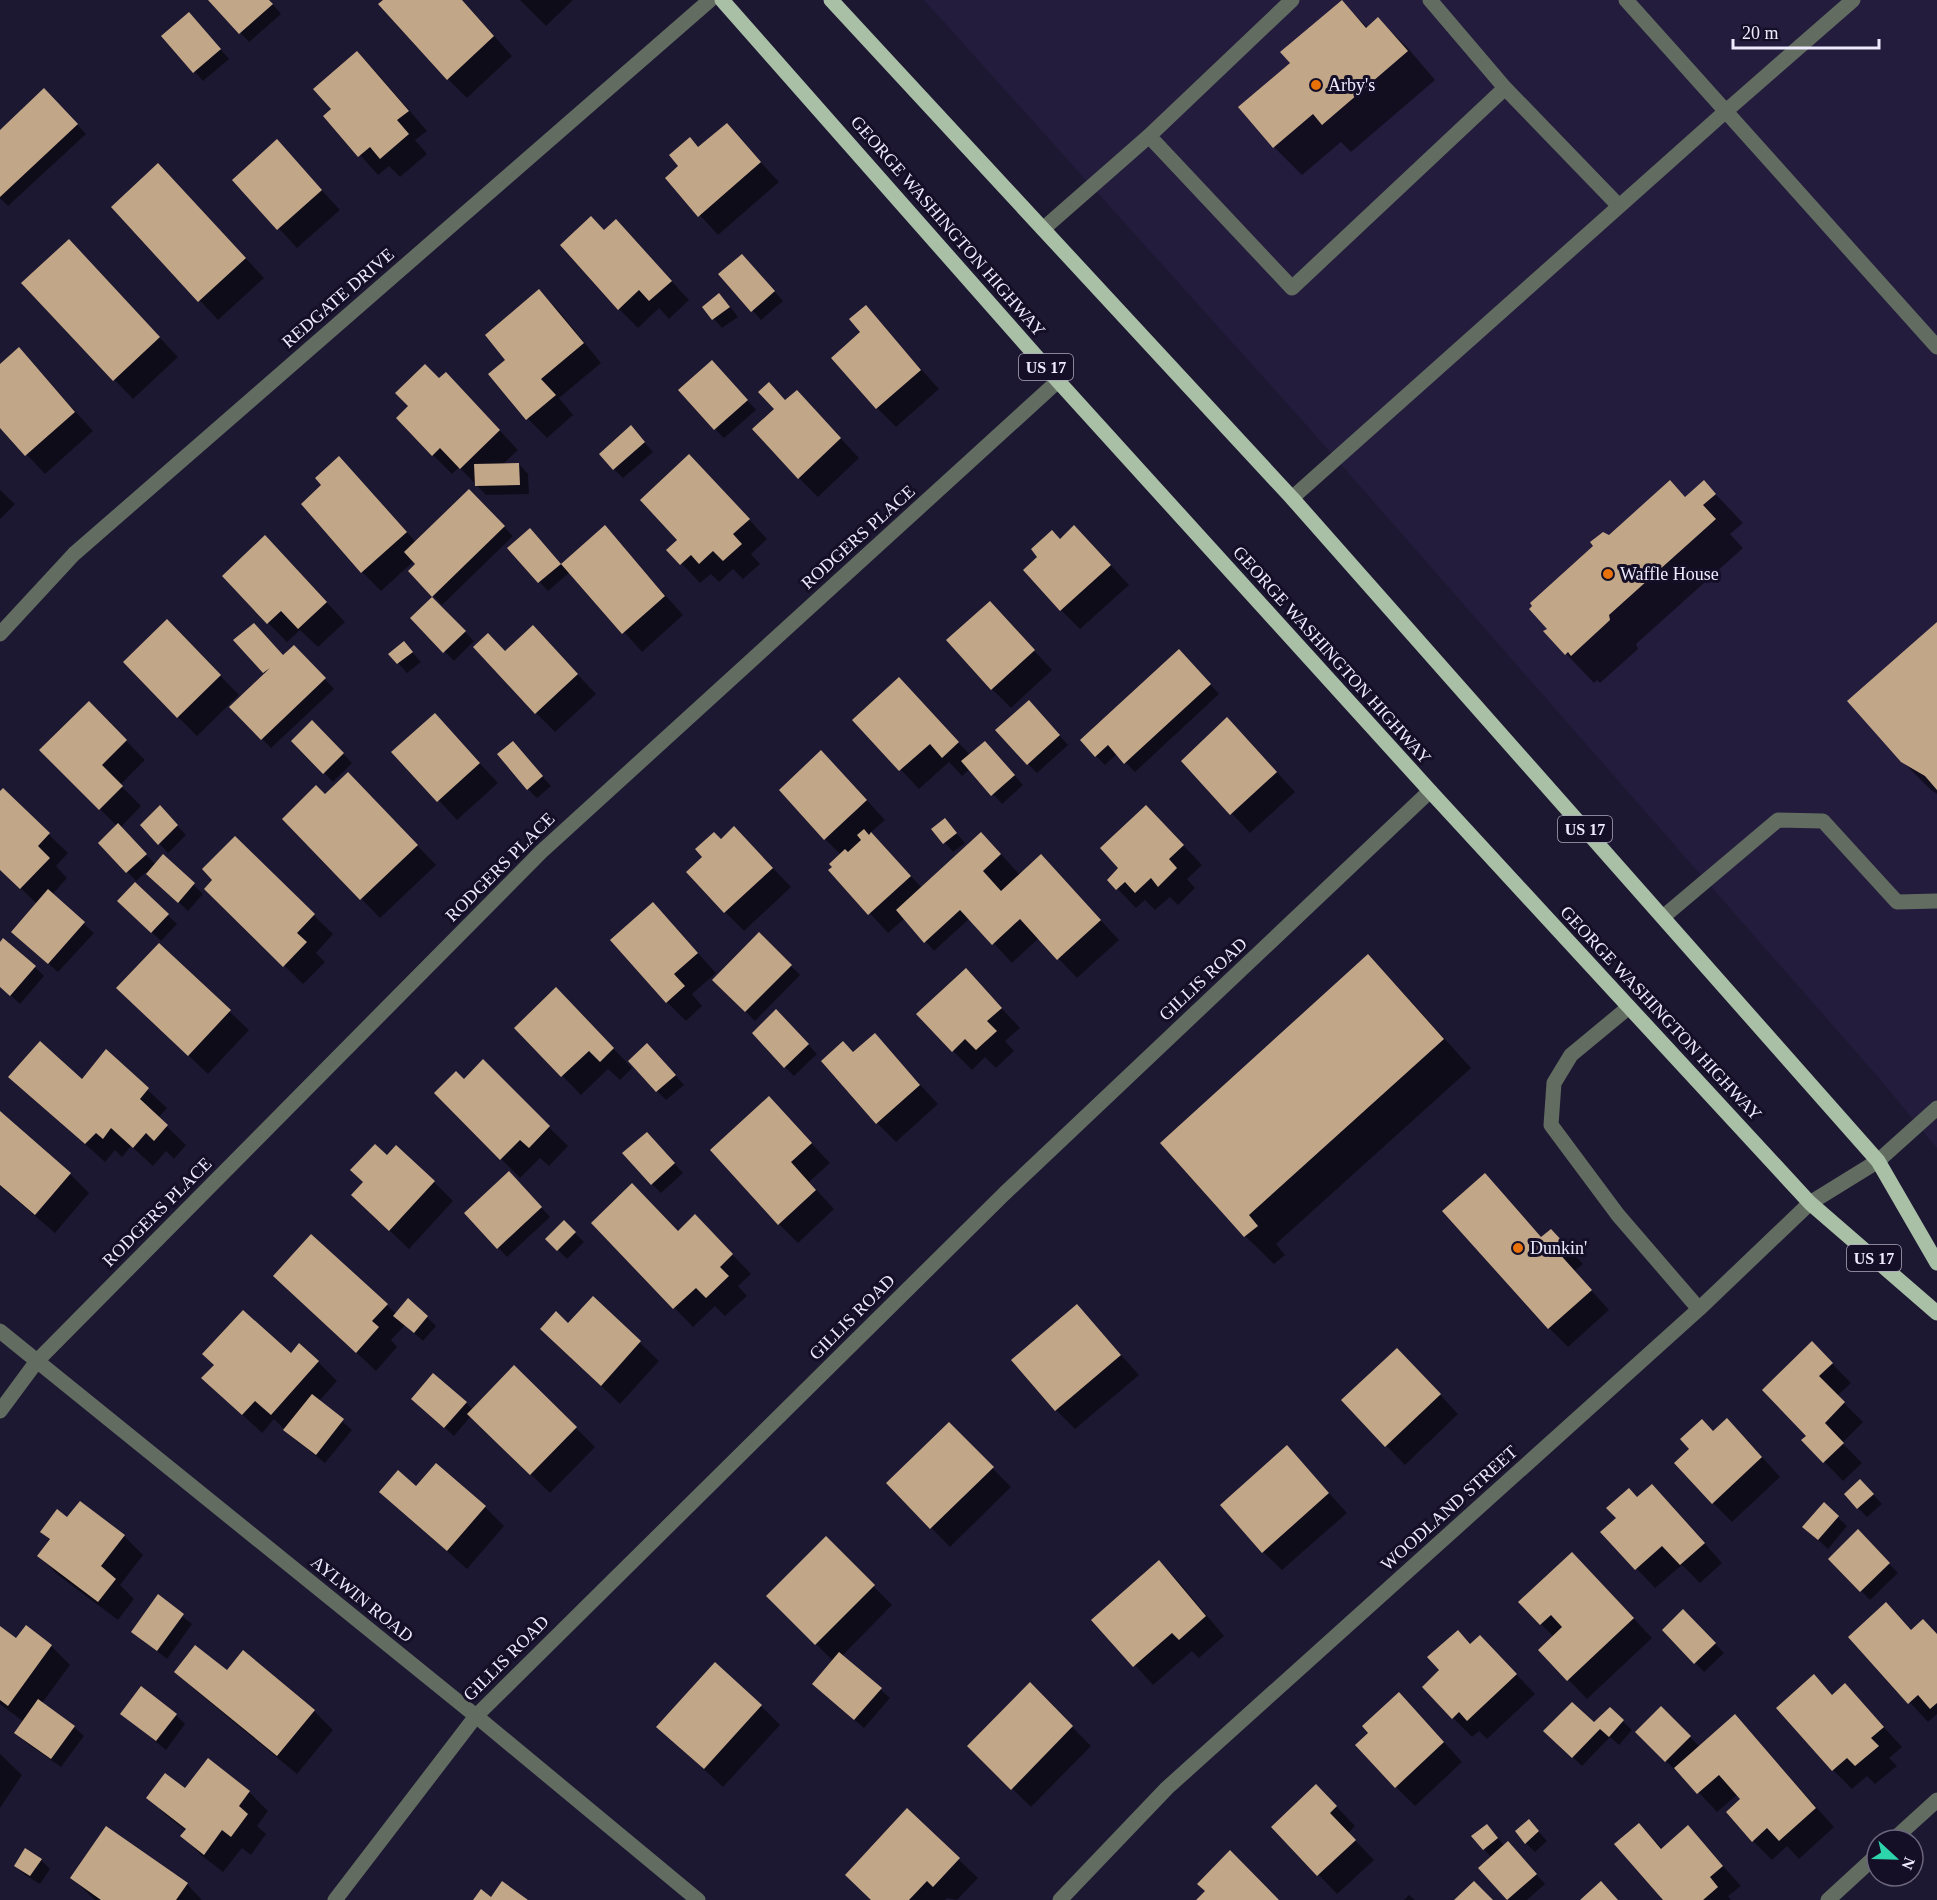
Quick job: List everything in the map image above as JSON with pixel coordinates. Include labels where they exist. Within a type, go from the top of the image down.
[{"type":"main road","name":"GEORGE WASHINGTON HIGHWAY","points":[[722,0],[1058,381],[1430,792],[1810,1203],[1937,1313]]},
{"type":"main road","name":"US 17","points":[[831,0],[1292,498],[1878,1161],[1937,1263]]},
{"type":"street","name":"REDGATE DRIVE","points":[[0,634],[74,554],[710,0]]},
{"type":"street","points":[[1043,229],[1149,136],[1292,0]]},
{"type":"street","points":[[1430,0],[1505,88],[1619,206]]},
{"type":"street","points":[[1626,0],[1937,347]]},
{"type":"street","points":[[1292,498],[1853,0]]},
{"type":"street","points":[[1149,136],[1292,288],[1505,88]]},
{"type":"street","name":"RODGERS PLACE","points":[[0,1411],[37,1361],[541,852],[1058,381]]},
{"type":"street","name":"GILLIS ROAD","points":[[335,1900],[476,1716],[1005,1193],[1430,792]]},
{"type":"street","points":[[1663,917],[1778,820],[1823,821],[1897,902],[1937,901]]},
{"type":"street","points":[[1629,1007],[1571,1054],[1554,1083],[1551,1125],[1618,1215],[1699,1309]]},
{"type":"street","name":"WOODLAND STREET","points":[[1060,1900],[1167,1788],[1699,1309],[1810,1203],[1878,1161],[1937,1108]]},
{"type":"street","name":"AYLWIN ROAD","points":[[0,1331],[476,1716],[698,1900]]},
{"type":"street","points":[[1906,1828],[1937,1800]]},
{"type":"street","points":[[1828,1900],[1865,1866]]},
{"type":"shaded area","points":[[924,0],[1937,0],[1937,1148],[1878,1077],[1302,420]]},
{"type":"building","points":[[208,0],[269,0],[273,4],[239,34]]},
{"type":"building","points":[[383,0],[462,0],[494,36],[447,80],[378,4]]},
{"type":"building","name":"Arby's","points":[[1342,0],[1366,28],[1378,17],[1408,51],[1322,125],[1313,114],[1273,148],[1238,107],[1290,63],[1280,52]]},
{"type":"building","points":[[189,12],[221,49],[193,73],[161,36]]},
{"type":"building","points":[[357,51],[409,111],[397,120],[409,134],[380,159],[370,147],[358,157],[323,116],[331,109],[313,89]]},
{"type":"building","points":[[44,88],[78,124],[0,197],[0,130]]},
{"type":"building","points":[[727,123],[761,162],[698,217],[665,178],[678,166],[669,155],[690,137],[698,147]]},
{"type":"building","points":[[277,139],[322,190],[277,230],[232,180]]},
{"type":"building","points":[[158,163],[246,258],[198,302],[111,207]]},
{"type":"building","points":[[591,216],[604,230],[616,219],[672,281],[649,301],[639,290],[618,310],[560,245]]},
{"type":"building","points":[[69,239],[160,337],[113,381],[21,283]]},
{"type":"building","points":[[742,254],[775,291],[751,312],[718,274]]},
{"type":"building","points":[[539,289],[584,343],[541,379],[556,395],[526,420],[488,374],[505,360],[485,335]]},
{"type":"building","points":[[719,293],[730,307],[712,320],[702,307]]},
{"type":"building","points":[[866,305],[921,370],[876,409],[831,358],[860,332],[849,319]]},
{"type":"building","points":[[19,347],[75,412],[25,456],[0,428],[0,364]]},
{"type":"building","points":[[712,360],[748,400],[714,430],[678,390]]},
{"type":"building","points":[[425,364],[439,378],[446,372],[500,430],[460,469],[440,448],[432,456],[396,418],[408,406],[395,393]]},
{"type":"building","points":[[769,382],[785,400],[797,390],[841,438],[798,479],[752,429],[774,409],[758,392]]},
{"type":"building","points":[[631,425],[645,442],[613,470],[599,454]]},
{"type":"building","points":[[689,454],[750,519],[733,534],[742,544],[723,561],[713,551],[699,564],[691,555],[680,565],[666,550],[677,540],[640,500]]},
{"type":"building","points":[[339,456],[407,532],[361,573],[301,504],[321,485],[315,478]]},
{"type":"building","points":[[519,463],[520,485],[475,486],[474,464]]},
{"type":"building","name":"Waffle House","points":[[1670,480],[1685,497],[1704,480],[1716,494],[1703,505],[1716,519],[1609,615],[1610,620],[1571,656],[1568,652],[1565,655],[1543,631],[1547,629],[1529,609],[1532,606],[1530,603],[1593,546],[1590,542],[1603,532],[1609,535]]},
{"type":"building","points":[[469,489],[505,526],[432,597],[408,571],[415,564],[404,552]]},
{"type":"building","points":[[605,525],[665,596],[622,634],[561,564]]},
{"type":"building","points":[[1074,525],[1111,565],[1060,611],[1023,570],[1037,557],[1031,549],[1052,530],[1060,539]]},
{"type":"building","points":[[530,528],[561,564],[538,583],[507,548]]},
{"type":"building","points":[[265,535],[327,602],[298,629],[281,611],[267,624],[222,576]]},
{"type":"building","points":[[432,597],[466,631],[443,653],[410,618]]},
{"type":"building","points":[[990,601],[1035,650],[991,690],[946,640]]},
{"type":"building","points":[[167,619],[221,675],[177,718],[123,662]]},
{"type":"building","points":[[1937,622],[1937,790],[1925,776],[1901,762],[1847,701]]},
{"type":"building","points":[[254,623],[283,655],[294,645],[326,678],[261,740],[229,707],[270,668],[263,673],[233,640]]},
{"type":"building","points":[[533,625],[578,674],[535,714],[473,647],[488,633],[505,651]]},
{"type":"building","points":[[404,641],[413,652],[397,664],[388,654]]},
{"type":"building","points":[[1179,649],[1211,684],[1124,764],[1108,745],[1095,757],[1080,740]]},
{"type":"building","points":[[899,677],[959,742],[942,758],[930,744],[899,771],[852,720]]},
{"type":"building","points":[[1029,700],[1060,735],[1027,765],[995,730]]},
{"type":"building","points":[[89,701],[127,740],[102,765],[123,786],[99,810],[39,750]]},
{"type":"building","points":[[435,713],[480,763],[437,802],[391,752]]},
{"type":"building","points":[[1227,717],[1277,772],[1230,815],[1181,761]]},
{"type":"building","points":[[312,720],[344,753],[323,774],[291,741]]},
{"type":"building","points":[[513,741],[543,776],[527,790],[497,754]]},
{"type":"building","points":[[985,741],[1015,775],[991,796],[961,761]]},
{"type":"building","points":[[821,750],[867,800],[824,840],[779,790]]},
{"type":"building","points":[[348,772],[418,845],[360,900],[282,819],[316,785],[325,794]]},
{"type":"building","points":[[3,788],[50,833],[38,846],[50,858],[20,889],[0,870],[0,791]]},
{"type":"building","points":[[160,805],[178,825],[158,845],[140,825]]},
{"type":"building","points":[[1146,805],[1184,845],[1169,859],[1177,868],[1158,887],[1151,878],[1135,893],[1125,882],[1116,890],[1107,880],[1118,868],[1100,848]]},
{"type":"building","points":[[945,818],[957,833],[943,844],[931,829]]},
{"type":"building","points":[[118,823],[147,854],[126,873],[98,843]]},
{"type":"building","points":[[734,826],[773,868],[724,913],[686,872],[702,857],[695,849],[714,832],[721,839]]},
{"type":"building","points":[[864,829],[869,835],[871,832],[911,876],[868,915],[828,870],[832,867],[829,864],[845,849],[848,852],[861,840],[857,835]]},
{"type":"building","points":[[981,832],[1001,854],[983,871],[1001,891],[1041,854],[1101,920],[1057,960],[1020,919],[992,945],[960,910],[924,943],[896,910]]},
{"type":"building","points":[[235,836],[315,914],[297,933],[307,942],[283,967],[204,889],[212,880],[202,869]]},
{"type":"building","points":[[163,854],[195,883],[178,903],[146,874]]},
{"type":"building","points":[[135,882],[169,914],[151,933],[117,901]]},
{"type":"building","points":[[48,889],[85,922],[48,964],[11,932]]},
{"type":"building","points":[[653,902],[698,953],[674,974],[685,986],[666,1003],[610,940]]},
{"type":"building","points":[[759,932],[792,965],[745,1012],[712,980]]},
{"type":"building","points":[[3,938],[36,966],[10,996],[0,987],[0,942]]},
{"type":"building","points":[[159,943],[231,1010],[188,1056],[116,988]]},
{"type":"building","points":[[1368,954],[1444,1039],[1249,1215],[1258,1226],[1244,1237],[1160,1143]]},
{"type":"building","points":[[966,968],[1002,1008],[987,1021],[997,1031],[976,1050],[965,1039],[952,1052],[916,1014]]},
{"type":"building","points":[[556,987],[614,1048],[600,1062],[589,1051],[561,1077],[514,1028]]},
{"type":"building","points":[[776,1009],[809,1044],[784,1068],[752,1033]]},
{"type":"building","points":[[875,1033],[920,1085],[876,1124],[821,1061],[843,1041],[853,1052]]},
{"type":"building","points":[[40,1041],[82,1079],[106,1049],[149,1088],[140,1099],[168,1125],[154,1141],[146,1133],[133,1148],[111,1128],[103,1139],[96,1133],[85,1144],[8,1077]]},
{"type":"building","points":[[647,1043],[676,1075],[656,1092],[628,1061]]},
{"type":"building","points":[[483,1059],[550,1126],[529,1148],[520,1140],[500,1160],[434,1093],[456,1071],[464,1079]]},
{"type":"building","points":[[769,1096],[812,1143],[791,1162],[816,1190],[778,1225],[710,1150]]},
{"type":"building","points":[[0,1111],[71,1173],[35,1215],[0,1185]]},
{"type":"building","points":[[647,1132],[675,1163],[651,1185],[622,1153]]},
{"type":"building","points":[[375,1144],[387,1155],[396,1145],[435,1181],[389,1231],[351,1195],[363,1182],[350,1170]]},
{"type":"building","points":[[509,1171],[542,1207],[497,1249],[464,1213]]},
{"type":"building","name":"Dunkin'","points":[[1485,1173],[1541,1237],[1551,1229],[1565,1244],[1557,1251],[1592,1290],[1548,1329],[1442,1211]]},
{"type":"building","points":[[632,1183],[678,1231],[695,1214],[733,1254],[720,1267],[729,1276],[706,1298],[696,1288],[673,1309],[591,1223]]},
{"type":"building","points":[[564,1220],[576,1232],[557,1251],[545,1239]]},
{"type":"building","points":[[311,1234],[388,1304],[372,1321],[379,1327],[356,1353],[273,1276]]},
{"type":"building","points":[[593,1296],[641,1341],[601,1386],[540,1329],[556,1311],[568,1323]]},
{"type":"building","points":[[408,1298],[428,1316],[414,1333],[393,1316]]},
{"type":"building","points":[[1077,1304],[1121,1355],[1055,1411],[1011,1360]]},
{"type":"building","points":[[243,1310],[291,1353],[299,1343],[319,1361],[271,1415],[255,1401],[242,1415],[201,1378],[214,1365],[202,1354]]},
{"type":"building","points":[[1812,1341],[1833,1363],[1819,1376],[1845,1402],[1825,1423],[1844,1443],[1823,1463],[1801,1440],[1806,1436],[1762,1390]]},
{"type":"building","points":[[1397,1348],[1441,1394],[1385,1447],[1341,1400]]},
{"type":"building","points":[[514,1365],[577,1427],[530,1475],[467,1414]]},
{"type":"building","points":[[433,1373],[467,1402],[444,1428],[411,1399]]},
{"type":"building","points":[[312,1394],[344,1419],[316,1455],[283,1430]]},
{"type":"building","points":[[1727,1418],[1762,1457],[1712,1504],[1674,1463],[1689,1449],[1680,1439],[1702,1419],[1713,1431]]},
{"type":"building","points":[[949,1422],[994,1467],[930,1529],[886,1483]]},
{"type":"building","points":[[1287,1445],[1329,1493],[1262,1553],[1220,1505]]},
{"type":"building","points":[[436,1463],[486,1506],[447,1551],[379,1492],[398,1470],[416,1486]]},
{"type":"building","points":[[1860,1479],[1874,1494],[1857,1509],[1844,1494]]},
{"type":"building","points":[[1652,1484],[1705,1543],[1680,1565],[1662,1546],[1635,1570],[1600,1532],[1616,1518],[1606,1508],[1629,1488],[1637,1497]]},
{"type":"building","points":[[80,1501],[125,1535],[101,1566],[116,1579],[98,1602],[37,1556],[50,1539],[40,1532],[57,1509],[67,1517]]},
{"type":"building","points":[[1824,1502],[1839,1516],[1818,1540],[1802,1527]]},
{"type":"building","points":[[1858,1529],[1890,1563],[1860,1592],[1828,1559]]},
{"type":"building","points":[[826,1536],[875,1585],[815,1645],[766,1596]]},
{"type":"building","points":[[1572,1552],[1634,1618],[1567,1681],[1538,1650],[1562,1627],[1551,1615],[1540,1625],[1518,1602]]},
{"type":"building","points":[[1159,1560],[1206,1616],[1179,1640],[1172,1633],[1133,1667],[1091,1620]]},
{"type":"building","points":[[158,1594],[184,1614],[157,1651],[131,1632]]},
{"type":"building","points":[[1886,1602],[1911,1630],[1923,1619],[1937,1634],[1937,1703],[1930,1709],[1918,1695],[1908,1704],[1848,1637]]},
{"type":"building","points":[[1683,1609],[1716,1643],[1694,1664],[1662,1630]]},
{"type":"building","points":[[26,1625],[52,1645],[8,1706],[0,1700],[0,1626],[16,1638]]},
{"type":"building","points":[[1458,1630],[1470,1644],[1480,1635],[1517,1674],[1467,1721],[1459,1712],[1452,1719],[1422,1687],[1439,1670],[1427,1657]]},
{"type":"building","points":[[195,1645],[227,1670],[243,1650],[315,1710],[277,1756],[174,1672]]},
{"type":"building","points":[[839,1652],[882,1688],[854,1720],[812,1684]]},
{"type":"building","points":[[715,1662],[762,1705],[704,1769],[656,1727]]},
{"type":"building","points":[[1814,1674],[1832,1695],[1845,1683],[1884,1727],[1871,1738],[1879,1746],[1855,1766],[1847,1758],[1832,1771],[1776,1708]]},
{"type":"building","points":[[1030,1682],[1073,1726],[1011,1790],[967,1746]]},
{"type":"building","points":[[141,1686],[177,1714],[156,1741],[120,1714]]},
{"type":"building","points":[[1399,1692],[1444,1742],[1395,1788],[1355,1745],[1368,1733],[1362,1726]]},
{"type":"building","points":[[38,1699],[75,1726],[51,1759],[14,1733]]},
{"type":"building","points":[[1572,1702],[1594,1722],[1610,1707],[1624,1720],[1609,1737],[1600,1729],[1572,1758],[1543,1731]]},
{"type":"building","points":[[1661,1706],[1691,1736],[1665,1762],[1635,1732]]},
{"type":"building","points":[[1735,1714],[1816,1808],[1779,1841],[1767,1828],[1752,1842],[1726,1812],[1740,1799],[1719,1775],[1697,1794],[1674,1768]]},
{"type":"building","points":[[208,1758],[250,1791],[239,1806],[248,1814],[231,1837],[222,1830],[204,1855],[180,1836],[186,1829],[146,1798],[165,1773],[185,1788]]},
{"type":"building","points":[[1316,1784],[1337,1806],[1330,1813],[1356,1840],[1317,1876],[1271,1827]]},
{"type":"building","points":[[907,1808],[960,1858],[933,1887],[927,1881],[909,1900],[871,1900],[845,1875]]},
{"type":"building","points":[[1529,1819],[1539,1831],[1525,1844],[1515,1831]]},
{"type":"building","points":[[1639,1823],[1661,1849],[1688,1825],[1723,1866],[1710,1877],[1718,1887],[1703,1900],[1663,1900],[1614,1844]]},
{"type":"building","points":[[1487,1824],[1498,1838],[1483,1850],[1471,1836]]},
{"type":"building","points":[[106,1826],[188,1883],[176,1900],[101,1900],[70,1878]]},
{"type":"building","points":[[1508,1841],[1537,1874],[1507,1900],[1478,1868]]},
{"type":"building","points":[[25,1848],[42,1859],[30,1876],[14,1866]]},
{"type":"building","points":[[1230,1850],[1279,1900],[1196,1900],[1205,1891],[1197,1884]]},
{"type":"building","points":[[502,1881],[528,1900],[473,1900],[481,1889],[491,1897]]},
{"type":"building","points":[[1474,1881],[1493,1900],[1454,1900]]},
{"type":"building","points":[[1601,1881],[1618,1900],[1580,1900]]},
{"type":"place","name":"Arby's","points":[[1316,85]]},
{"type":"place","name":"Waffle House","points":[[1608,574]]},
{"type":"place","name":"Dunkin'","points":[[1518,1248]]}]
